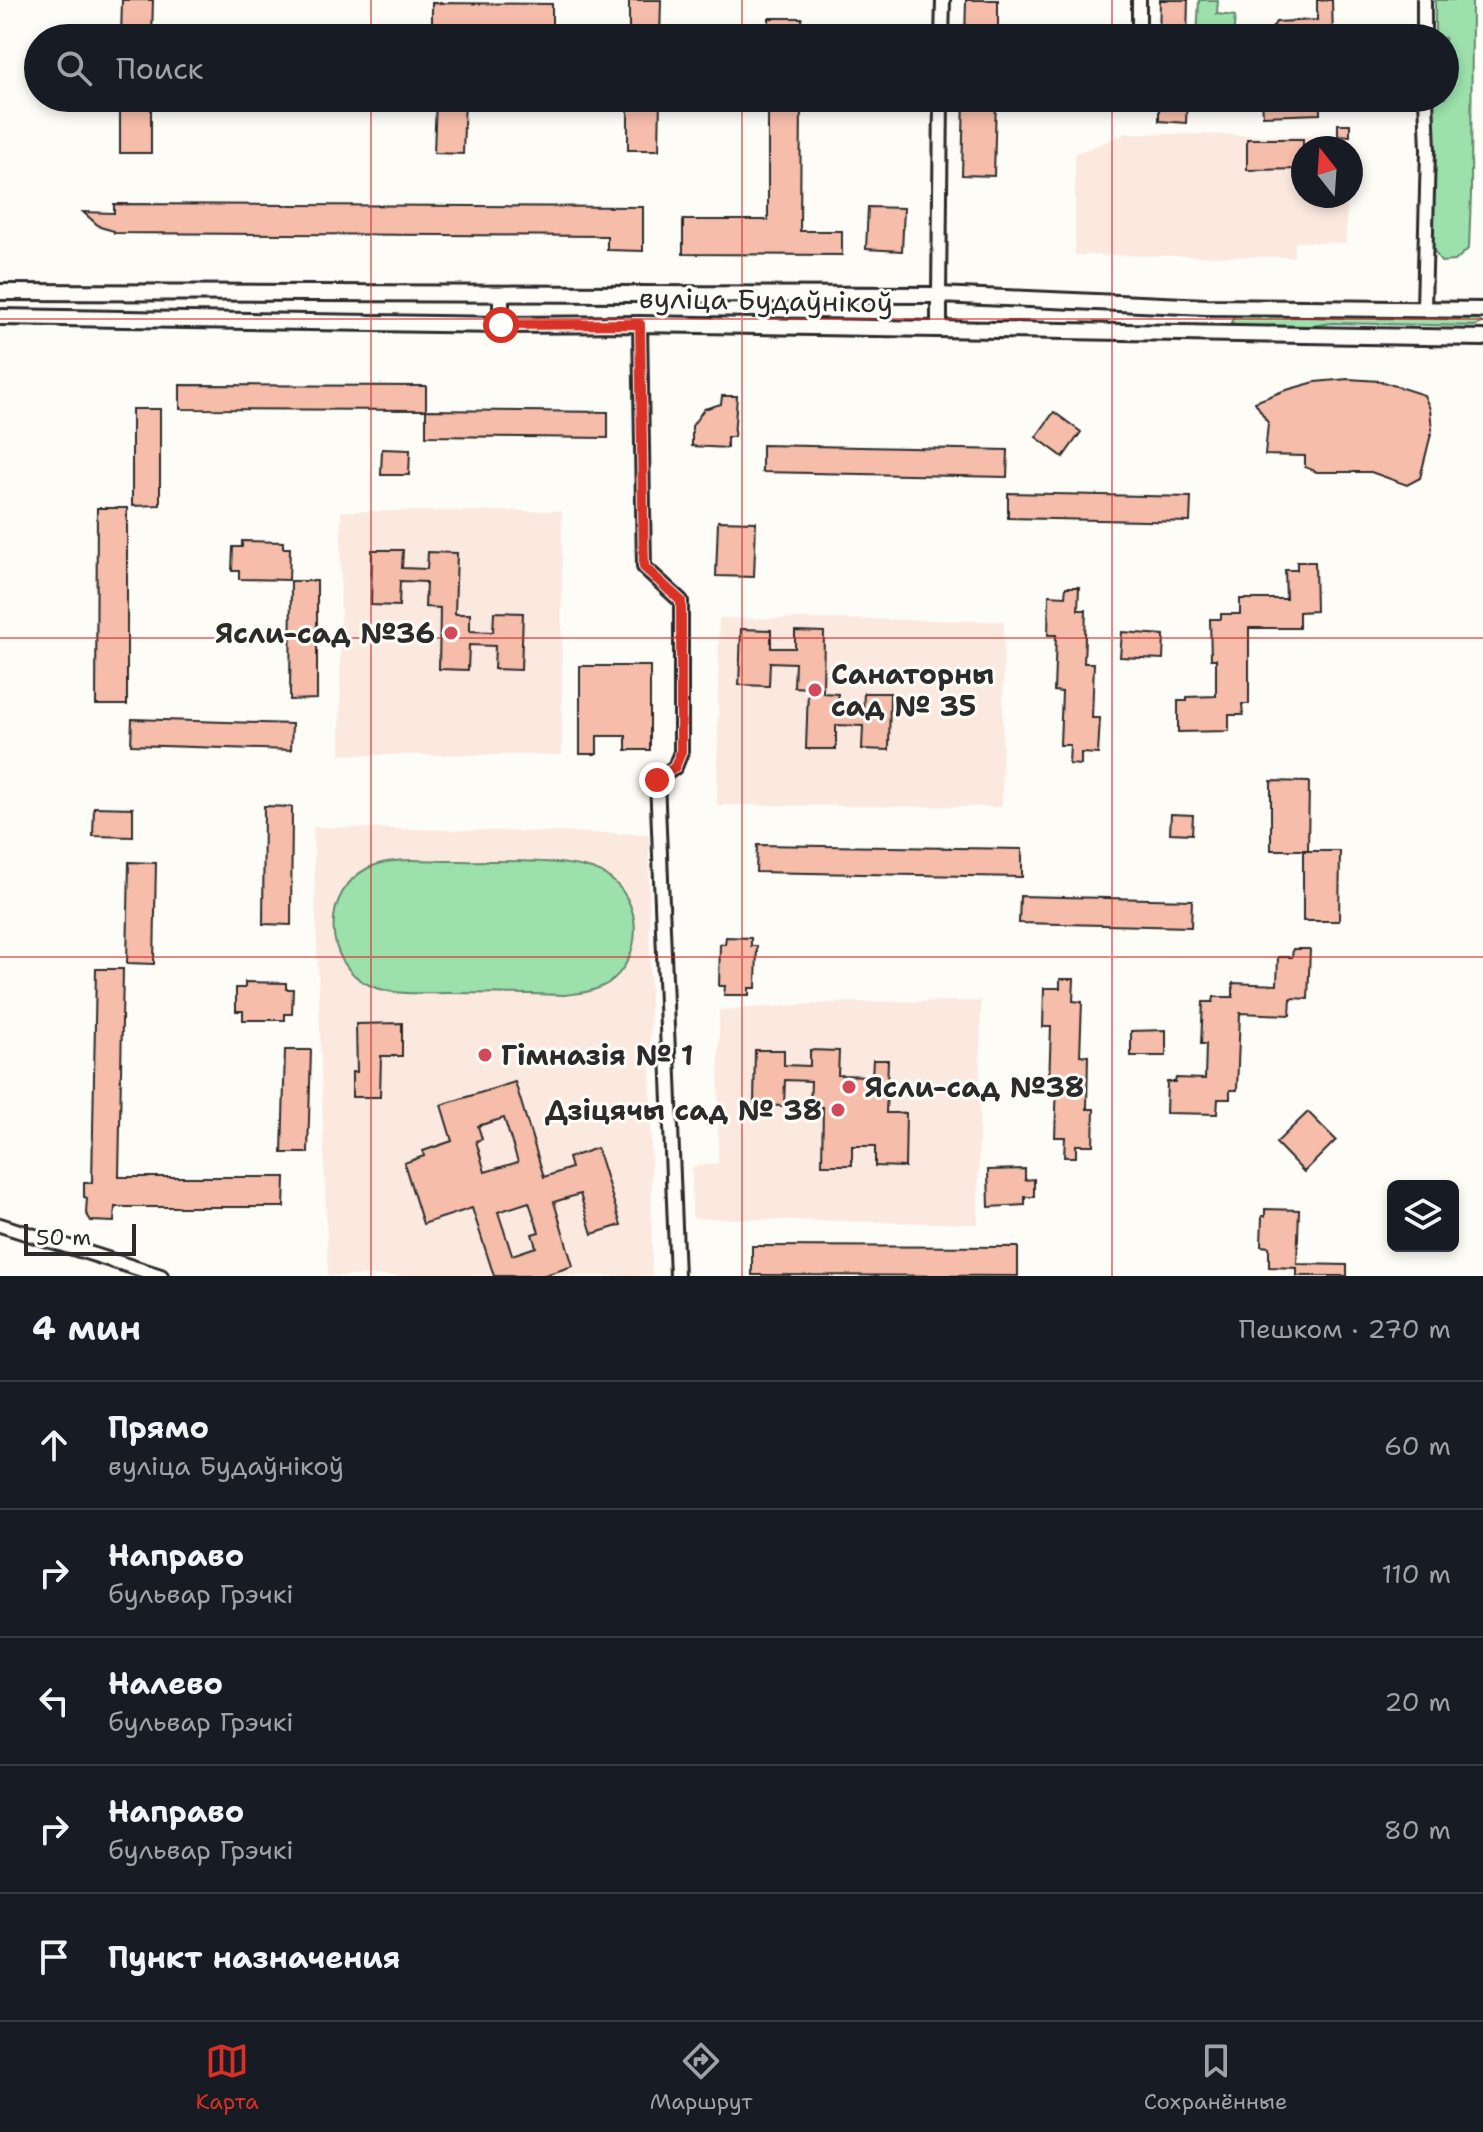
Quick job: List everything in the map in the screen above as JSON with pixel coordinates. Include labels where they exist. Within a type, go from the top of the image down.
[{"type":"street","points":[[942,24],[943,0]]},
{"type":"street","points":[[1139,0],[1139,24]]},
{"type":"street","points":[[1424,0],[1424,24]]},
{"type":"street","points":[[939,328],[941,112]]},
{"type":"street","points":[[1424,308],[1427,112]]},
{"type":"street","name":"вуліца Будаўнікоў","points":[[0,292],[939,295],[1181,305],[1483,310]]},
{"type":"street","points":[[501,294],[501,325]]},
{"type":"street","points":[[1181,305],[1185,332]]},
{"type":"street","name":"вуліца Будаўнікоў","points":[[0,317],[1483,338]]},
{"type":"street","points":[[640,324],[644,567],[681,601],[681,752],[675,767],[657,780],[677,1276]]},
{"type":"street","points":[[0,1225],[161,1276]]},
{"type":"shaded area","points":[[1127,133],[1294,136],[1291,136],[1291,208],[1347,208],[1346,243],[1295,242],[1294,257],[1075,255],[1075,154]]},
{"type":"shaded area","name":"Ясли-сад №36","points":[[341,511],[562,511],[562,755],[340,755]]},
{"type":"shaded area","points":[[719,618],[1004,621],[1002,807],[717,805]]},
{"type":"shaded area","name":"Гімназія № 1","points":[[313,827],[649,834],[652,1276],[328,1276]]},
{"type":"shaded area","name":"Ясли-сад №38","points":[[981,1001],[978,1224],[692,1218],[692,1167],[718,1163],[719,1010],[848,1002]]},
{"type":"green space","points":[[1199,0],[1218,0],[1217,14],[1235,16],[1234,24],[1198,24]]},
{"type":"green space","points":[[1435,0],[1472,0],[1469,248],[1455,261],[1441,262],[1433,249],[1434,112],[1459,112],[1459,24],[1435,24]]},
{"type":"green space","points":[[1236,314],[1477,319],[1482,323],[1476,326],[1332,323],[1305,327],[1241,327],[1231,322]]},
{"type":"green space","points":[[412,860],[514,861],[592,869],[618,886],[633,913],[635,929],[628,959],[607,984],[565,995],[399,993],[371,986],[355,976],[343,962],[336,945],[335,910],[342,893],[353,879],[368,868]]},
{"type":"building","points":[[122,0],[153,0],[152,24],[121,24]]},
{"type":"building","points":[[629,0],[661,0],[660,24],[629,24]]},
{"type":"building","points":[[966,0],[998,0],[998,24],[965,24]]},
{"type":"building","points":[[1160,0],[1188,0],[1187,24],[1159,24]]},
{"type":"building","points":[[1317,0],[1332,0],[1333,24],[1275,24],[1276,22],[1317,20]]},
{"type":"building","points":[[432,3],[552,4],[552,24],[432,24]]},
{"type":"building","points":[[769,18],[802,18],[802,24],[769,24]]},
{"type":"building","points":[[120,112],[151,112],[151,153],[120,153]]},
{"type":"building","points":[[435,112],[464,112],[463,154],[434,153]]},
{"type":"building","points":[[628,112],[660,112],[659,150],[628,150]]},
{"type":"building","points":[[768,112],[801,112],[800,231],[842,231],[842,255],[683,254],[683,220],[768,220]]},
{"type":"building","points":[[964,112],[996,112],[994,176],[962,175]]},
{"type":"building","points":[[1159,112],[1186,112],[1186,123],[1159,121]]},
{"type":"building","points":[[1263,112],[1320,112],[1320,114],[1263,116]]},
{"type":"building","points":[[1338,124],[1350,124],[1350,136],[1338,135]]},
{"type":"building","points":[[1247,139],[1291,139],[1291,169],[1247,170]]},
{"type":"building","points":[[114,204],[643,207],[643,251],[607,250],[607,236],[114,233],[100,227],[83,212],[114,213]]},
{"type":"building","points":[[868,207],[904,208],[902,251],[866,249]]},
{"type":"building","points":[[1348,379],[1380,381],[1424,395],[1430,409],[1432,430],[1420,478],[1407,485],[1371,472],[1317,472],[1305,467],[1305,456],[1265,455],[1268,423],[1255,402],[1315,382]]},
{"type":"building","points":[[180,385],[426,386],[426,410],[180,409]]},
{"type":"building","points":[[722,396],[737,396],[734,437],[727,437],[727,448],[692,446],[692,426],[704,409],[721,404]]},
{"type":"building","points":[[132,409],[160,409],[160,505],[132,506]]},
{"type":"building","points":[[426,410],[608,412],[608,438],[426,436]]},
{"type":"building","points":[[1054,412],[1081,432],[1063,457],[1036,437]]},
{"type":"building","points":[[762,445],[1008,450],[1007,477],[762,472]]},
{"type":"building","points":[[382,449],[410,450],[409,475],[381,475]]},
{"type":"building","points":[[1008,493],[1191,497],[1190,522],[1008,518]]},
{"type":"building","points":[[97,508],[127,508],[127,705],[96,705]]},
{"type":"building","points":[[718,521],[756,522],[754,577],[716,576]]},
{"type":"building","points":[[242,541],[283,542],[283,548],[290,548],[289,580],[239,579],[239,571],[232,571],[233,547],[242,547]]},
{"type":"building","points":[[372,550],[403,550],[402,568],[427,569],[428,552],[457,553],[455,614],[470,614],[470,631],[493,632],[494,612],[523,613],[521,670],[494,669],[495,646],[469,645],[468,670],[439,669],[440,608],[425,607],[426,582],[400,581],[399,606],[371,605]]},
{"type":"building","points":[[1297,562],[1315,562],[1316,611],[1299,612],[1299,628],[1249,628],[1249,704],[1242,704],[1243,715],[1229,715],[1229,731],[1178,732],[1178,701],[1187,701],[1187,697],[1216,696],[1216,659],[1211,659],[1210,619],[1221,619],[1221,614],[1240,614],[1240,599],[1286,599],[1285,570],[1297,570]]},
{"type":"building","points":[[291,581],[317,581],[317,699],[290,700]]},
{"type":"building","points":[[1066,587],[1079,587],[1078,610],[1086,610],[1084,663],[1094,663],[1092,718],[1100,718],[1098,754],[1081,753],[1081,765],[1069,764],[1070,745],[1060,745],[1062,692],[1054,691],[1056,635],[1048,635],[1049,595],[1065,596]]},
{"type":"building","name":"Санаторны сад № 35","points":[[741,629],[771,630],[771,648],[795,648],[795,631],[824,632],[823,693],[838,694],[838,710],[863,711],[864,693],[890,693],[889,750],[862,749],[863,726],[836,725],[836,749],[806,749],[808,688],[794,687],[795,663],[770,662],[769,686],[739,685]]},
{"type":"building","points":[[1122,632],[1164,635],[1163,659],[1120,657]]},
{"type":"building","points":[[580,666],[650,666],[650,750],[626,750],[626,736],[597,736],[597,754],[580,754]]},
{"type":"building","points":[[132,719],[292,724],[291,750],[131,745]]},
{"type":"building","points":[[1271,781],[1309,782],[1308,850],[1271,850]]},
{"type":"building","points":[[264,806],[292,807],[291,925],[263,924]]},
{"type":"building","points":[[94,807],[133,808],[133,837],[93,836]]},
{"type":"building","points":[[1171,814],[1193,815],[1192,834],[1170,833]]},
{"type":"building","points":[[757,845],[1022,849],[1022,877],[756,872]]},
{"type":"building","points":[[1303,851],[1340,851],[1339,921],[1303,921]]},
{"type":"building","points":[[129,862],[156,863],[154,964],[127,963]]},
{"type":"building","points":[[1020,896],[1192,900],[1191,927],[1019,923]]},
{"type":"building","points":[[726,937],[751,938],[751,946],[757,946],[756,988],[749,988],[749,995],[724,995],[725,986],[719,986],[720,944],[725,944]]},
{"type":"building","points":[[1293,949],[1310,949],[1308,999],[1291,998],[1290,1015],[1240,1013],[1237,1090],[1230,1090],[1230,1099],[1218,1099],[1217,1114],[1166,1113],[1167,1082],[1175,1082],[1176,1078],[1205,1079],[1206,1044],[1201,1044],[1203,1002],[1213,1002],[1214,997],[1233,997],[1233,983],[1277,985],[1278,957],[1292,957]]},
{"type":"building","points":[[96,969],[123,969],[119,1177],[285,1177],[284,1207],[115,1207],[114,1222],[91,1221],[86,1213],[84,1183],[92,1183]]},
{"type":"building","points":[[1060,979],[1074,979],[1073,1001],[1082,1002],[1080,1055],[1088,1056],[1087,1109],[1094,1109],[1093,1145],[1076,1145],[1076,1157],[1064,1157],[1065,1137],[1055,1137],[1057,1083],[1049,1083],[1051,1027],[1043,1027],[1044,988],[1060,988]]},
{"type":"building","points":[[245,982],[286,983],[286,989],[293,989],[292,1014],[285,1014],[285,1020],[243,1020],[243,1011],[236,1011],[236,988],[245,988]]},
{"type":"building","points":[[402,1023],[402,1056],[381,1056],[380,1097],[352,1097],[352,1072],[357,1072],[356,1024]]},
{"type":"building","points":[[1166,1030],[1166,1056],[1131,1056],[1131,1031]]},
{"type":"building","points":[[285,1050],[311,1050],[308,1153],[282,1153]]},
{"type":"building","name":"Дзіцячы сад № 38","points":[[755,1050],[784,1050],[784,1065],[810,1066],[810,1050],[839,1051],[838,1075],[872,1076],[873,1060],[888,1060],[886,1113],[906,1113],[905,1167],[875,1166],[875,1146],[852,1146],[852,1165],[822,1165],[823,1107],[810,1107],[811,1081],[785,1080],[784,1106],[754,1105]]},
{"type":"building","points":[[515,1082],[544,1177],[571,1168],[568,1158],[597,1148],[621,1225],[592,1234],[580,1194],[554,1202],[573,1266],[542,1276],[494,1276],[472,1208],[423,1224],[404,1163],[424,1156],[423,1151],[452,1141],[441,1105]],"holes":[[[504,1118],[518,1162],[485,1172],[476,1141],[482,1139],[478,1126]],[[529,1202],[539,1232],[532,1234],[536,1247],[512,1255],[498,1212]]]},
{"type":"building","points":[[1308,1112],[1336,1140],[1304,1172],[1276,1143]]},
{"type":"building","points":[[1025,1169],[1025,1180],[1034,1179],[1034,1197],[1025,1197],[1025,1205],[989,1207],[988,1170]]},
{"type":"building","points":[[1265,1209],[1299,1210],[1297,1264],[1347,1265],[1347,1276],[1297,1276],[1297,1268],[1269,1267],[1269,1247],[1261,1246]]},
{"type":"building","points":[[752,1246],[1018,1247],[1018,1276],[752,1275]]},
{"type":"place","name":"Ясли-сад №36","points":[[451,633]]},
{"type":"place","name":"Санаторны сад № 35","points":[[815,690]]},
{"type":"place","name":"Гімназія № 1","points":[[485,1055]]},
{"type":"place","name":"Ясли-сад №38","points":[[849,1087]]},
{"type":"place","name":"Дзіцячы сад № 38","points":[[838,1110]]},
{"type":"route","points":[[501,325],[640,324],[644,567],[681,601],[681,752],[675,767],[657,780]]}]
